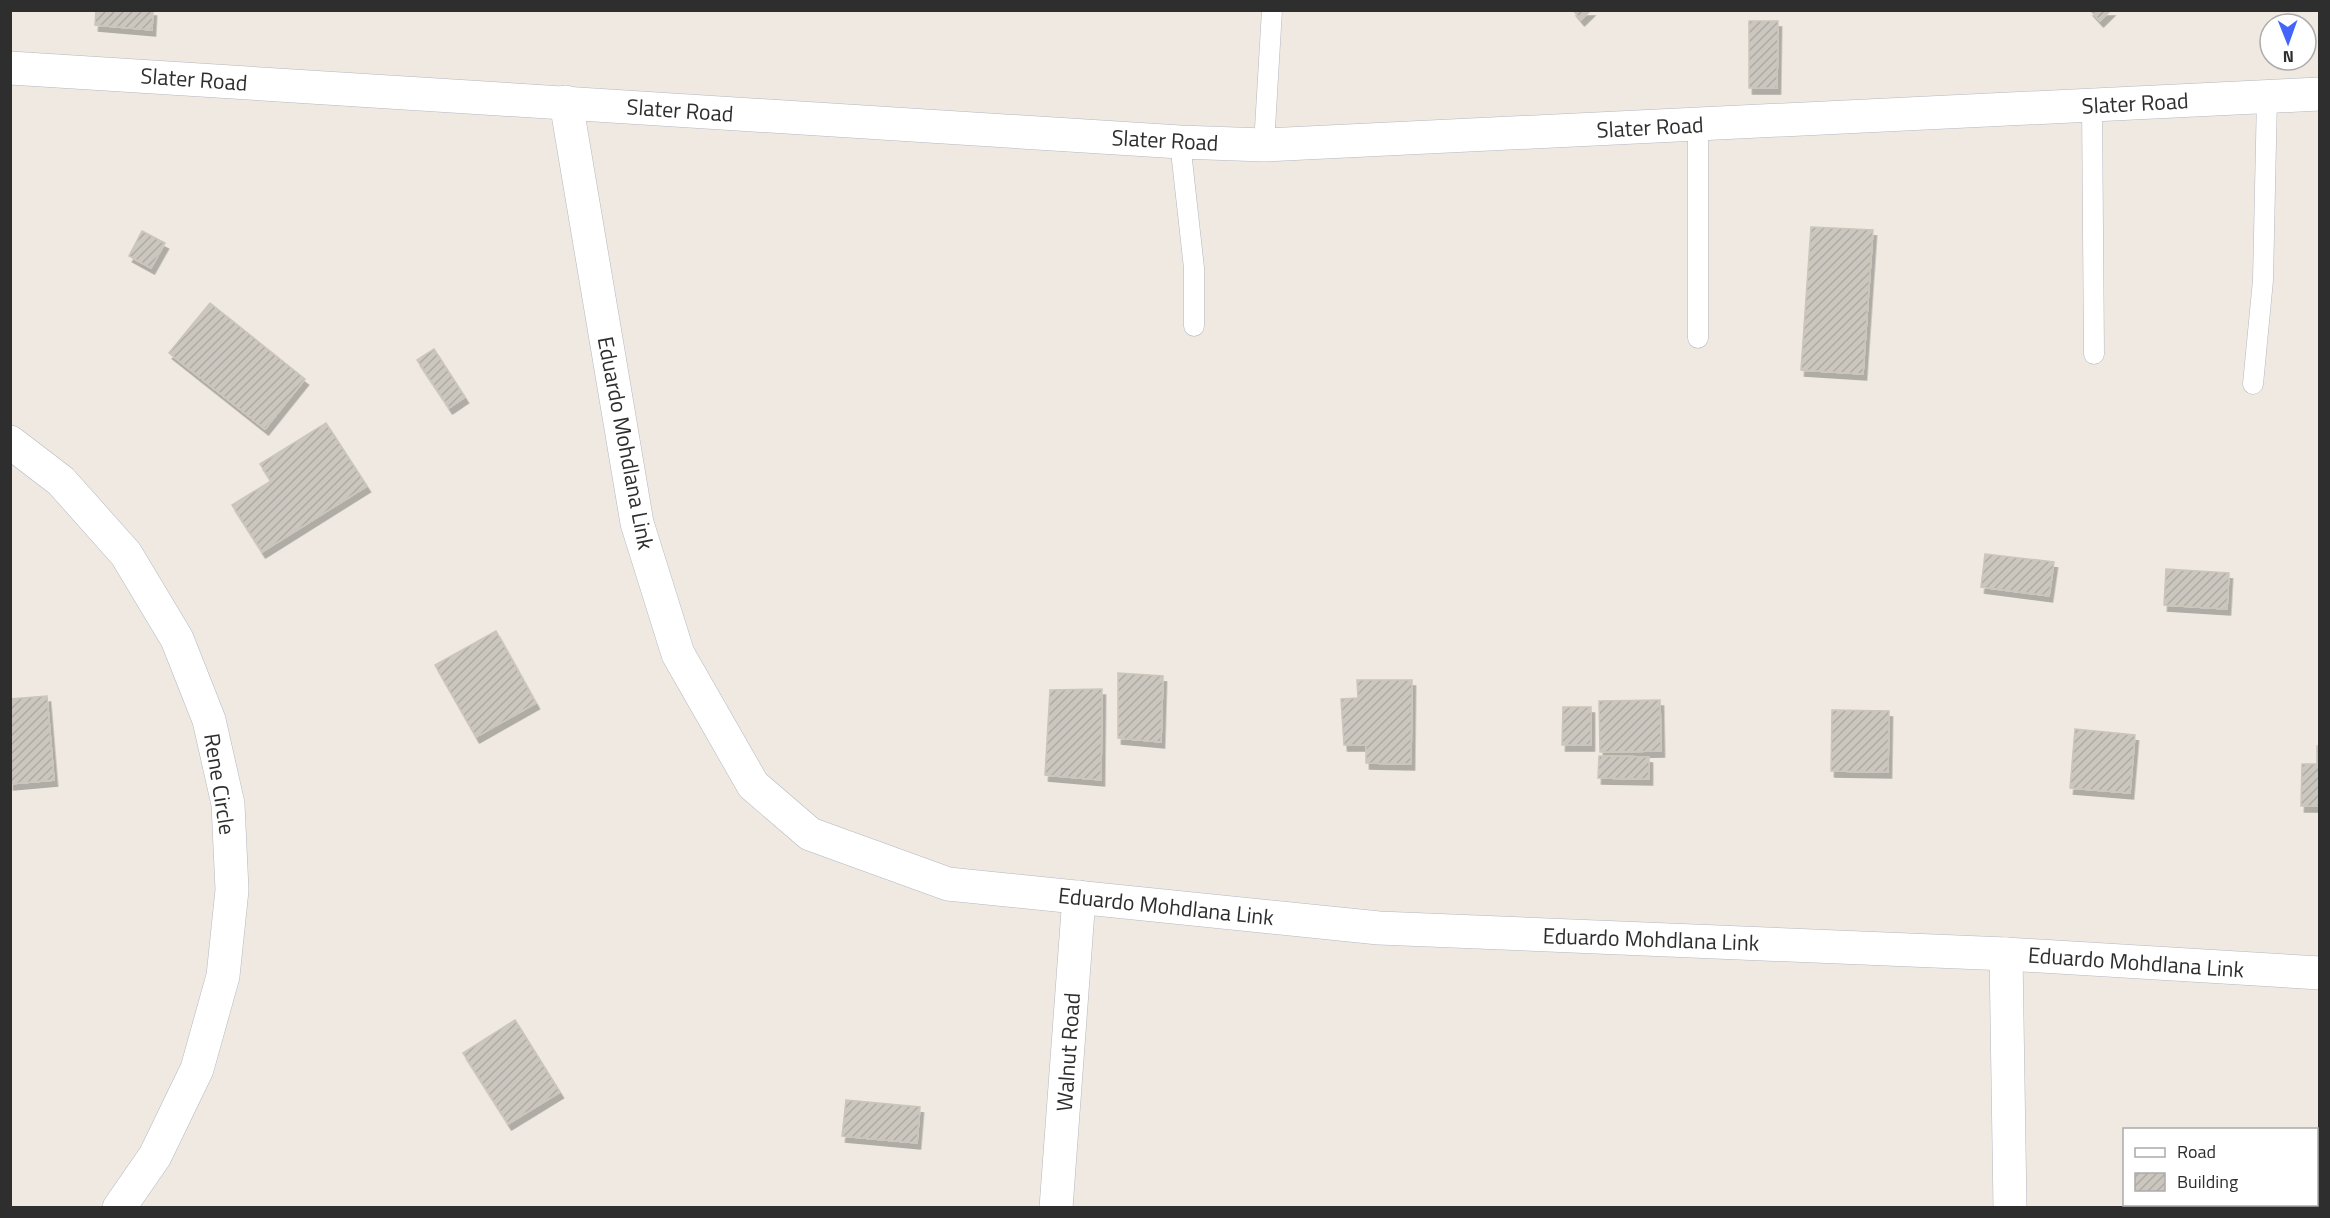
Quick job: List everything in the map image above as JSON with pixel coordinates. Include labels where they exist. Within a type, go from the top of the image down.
[{"type":"street","name":"Slater Road","points":[[10,68],[1179,142],[1264,145],[2319,93]]},
{"type":"street","name":"Eduardo Mohdlana Link","points":[[566,102],[637,523],[678,654],[753,785],[810,834],[948,884],[1379,928],[2006,954],[2319,973]]},
{"type":"street","name":"Rene Circle","points":[[10,442],[61,481],[126,555],[177,639],[209,720],[228,804],[232,890],[223,976],[197,1070],[155,1156],[119,1208]]},
{"type":"street","name":"Walnut Road","points":[[1056,1208],[1079,897]]},
{"type":"street","points":[[2006,954],[2010,1208]]},
{"type":"lane","points":[[1264,145],[1272,10]]},
{"type":"lane","points":[[2253,384],[2263,280],[2267,97]]},
{"type":"lane","points":[[2092,105],[2094,354]]},
{"type":"lane","points":[[1698,125],[1698,338]]},
{"type":"lane","points":[[1179,142],[1194,268],[1194,326]]},
{"type":"building","points":[[96,10],[153,10],[152,30],[95,25]]},
{"type":"building","points":[[1573,10],[1591,10],[1581,20]]},
{"type":"building","points":[[2090,10],[2111,10],[2100,21]]},
{"type":"building","points":[[1749,21],[1778,21],[1777,88],[1749,88]]},
{"type":"building","points":[[1811,227],[1873,230],[1863,374],[1801,370]]},
{"type":"building","points":[[142,231],[165,243],[151,268],[129,256]]},
{"type":"building","points":[[210,303],[305,379],[265,429],[169,353]]},
{"type":"building","points":[[434,349],[465,397],[449,408],[417,360]]},
{"type":"building","points":[[326,423],[367,486],[262,552],[232,505],[271,481],[260,464]]},
{"type":"building","points":[[1985,554],[2054,562],[2049,596],[1981,587]]},
{"type":"building","points":[[2166,569],[2229,573],[2227,609],[2164,605]]},
{"type":"building","points":[[496,631],[536,703],[476,737],[435,665]]},
{"type":"building","points":[[1118,673],[1163,676],[1161,742],[1118,738]]},
{"type":"building","points":[[1357,680],[1412,680],[1411,764],[1366,763],[1366,745],[1344,745],[1341,699],[1358,698]]},
{"type":"building","points":[[1102,689],[1101,780],[1045,775],[1050,690]]},
{"type":"building","points":[[47,696],[54,780],[10,784],[10,699]]},
{"type":"building","points":[[1660,700],[1661,751],[1600,752],[1599,701]]},
{"type":"building","points":[[1563,707],[1591,707],[1591,745],[1562,745]]},
{"type":"building","points":[[1832,710],[1889,711],[1888,772],[1831,771]]},
{"type":"building","points":[[2075,729],[2135,735],[2130,793],[2070,788]]},
{"type":"building","points":[[2317,746],[2320,746],[2320,806],[2301,806],[2302,764],[2317,764]]},
{"type":"building","points":[[1599,756],[1649,757],[1649,779],[1598,778]]},
{"type":"building","points":[[515,1020],[560,1092],[508,1124],[463,1053]]},
{"type":"building","points":[[846,1100],[920,1107],[917,1143],[842,1136]]}]
